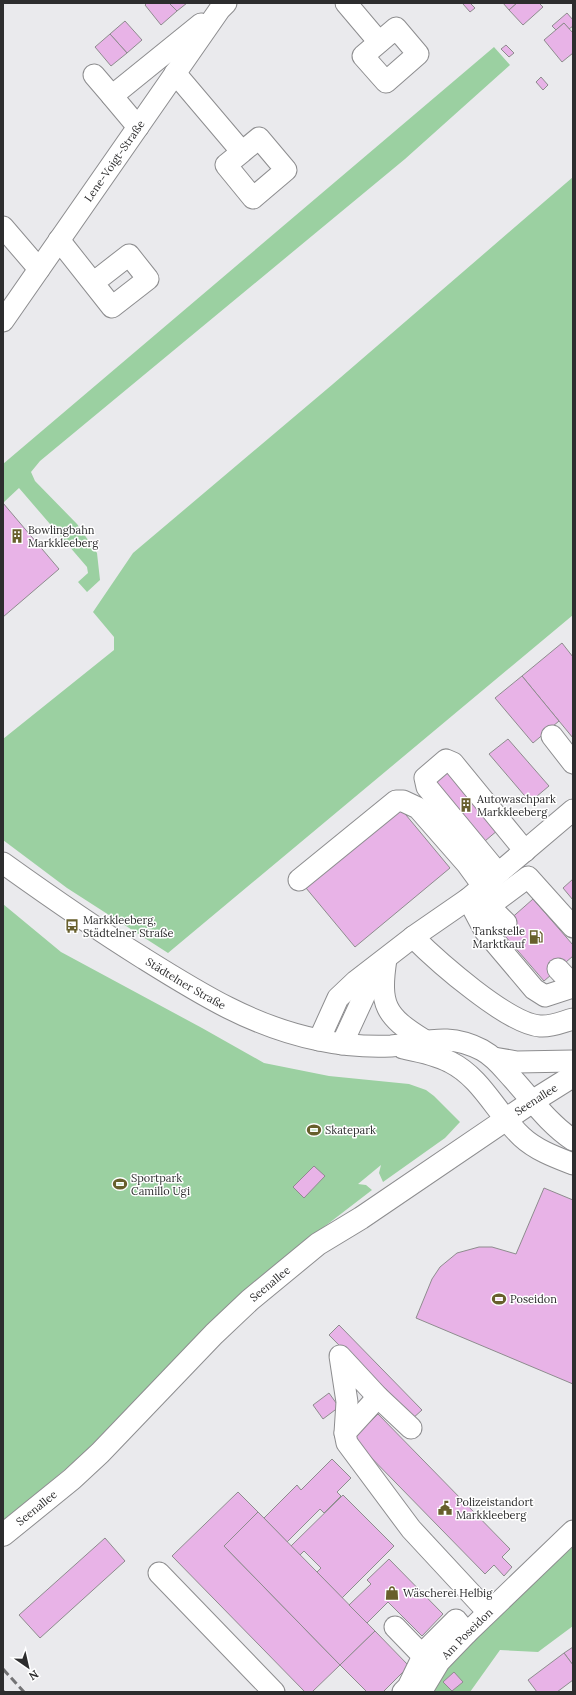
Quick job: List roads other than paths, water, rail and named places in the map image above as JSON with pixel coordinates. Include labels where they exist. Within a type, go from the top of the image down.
[{"type":"main road","name":"Seenallee","points":[[3,1535],[44,1504],[100,1452],[214,1334],[250,1300],[318,1244],[361,1218],[506,1119],[573,1076]]},
{"type":"street","points":[[346,3],[379,42]]},
{"type":"street","points":[[112,96],[223,6]]},
{"type":"street","name":"Lene-Voigt-Straße","points":[[3,321],[223,6]]},
{"type":"street","points":[[175,73],[242,152]]},
{"type":"street","points":[[94,75],[138,127]]},
{"type":"street","points":[[3,227],[39,268]]},
{"type":"street","points":[[59,240],[93,283]]},
{"type":"street","points":[[552,736],[573,763]]},
{"type":"street","points":[[491,880],[427,787],[425,778],[446,760],[453,763],[525,850]]},
{"type":"street","points":[[299,880],[396,800],[403,801],[418,808],[467,864],[491,880]]},
{"type":"street","points":[[319,1040],[338,998],[356,981],[413,937],[468,899],[573,810]]},
{"type":"street","name":"Städtelner Straße","points":[[3,863],[71,912],[210,1000],[257,1022],[319,1040],[342,1044],[392,1046],[424,1052],[450,1062],[475,1081],[522,1137],[539,1149],[573,1164]]},
{"type":"street","points":[[489,906],[528,877],[573,927]]},
{"type":"street","points":[[468,899],[489,906],[506,923]]},
{"type":"street","points":[[468,899],[485,931],[534,989],[545,996],[573,986],[558,969]]},
{"type":"street","points":[[413,937],[434,958],[506,1013],[540,1026],[554,1025],[573,1019]]},
{"type":"street","points":[[386,959],[382,984],[384,999],[389,1012],[398,1023],[424,1040]]},
{"type":"street","points":[[342,1044],[366,992],[386,959]]},
{"type":"street","name":"Städtelner Straße","points":[[392,1046],[424,1040],[451,1040],[466,1043],[494,1058],[562,1132],[573,1140]]},
{"type":"street","points":[[494,1058],[517,1062],[573,1061]]},
{"type":"street","points":[[411,1428],[378,1397],[340,1356],[347,1402],[345,1433],[347,1443],[411,1529],[488,1612]]},
{"type":"street","points":[[345,1433],[378,1397]]},
{"type":"street","name":"Am Poseidon","points":[[421,1692],[439,1662],[488,1612],[573,1531]]},
{"type":"street","points":[[159,1573],[274,1692]]},
{"type":"street","points":[[403,1692],[408,1686],[426,1650],[456,1620],[467,1633]]},
{"type":"street","points":[[395,1627],[423,1656]]},
{"type":"railway","points":[[3,1669],[24,1692]]},
{"type":"place","name":"Bowlingbahn Markkleeberg","points":[[17,536]]},
{"type":"place","name":"Autowaschpark Markkleeberg","points":[[466,805]]},
{"type":"place","name":"Markkleeberg, Städtelner Straße","points":[[72,926]]},
{"type":"place","name":"Tankstelle Marktkauf","points":[[536,937]]},
{"type":"place","name":"Skatepark","points":[[314,1130]]},
{"type":"place","name":"Sportpark Camillo Ugi","points":[[120,1184]]},
{"type":"place","name":"Poseidon","points":[[499,1299]]},
{"type":"place","name":"Polizeistandort Markkleeberg","points":[[445,1508]]},
{"type":"place","name":"Wäscherei Helbig","points":[[392,1593]]}]
